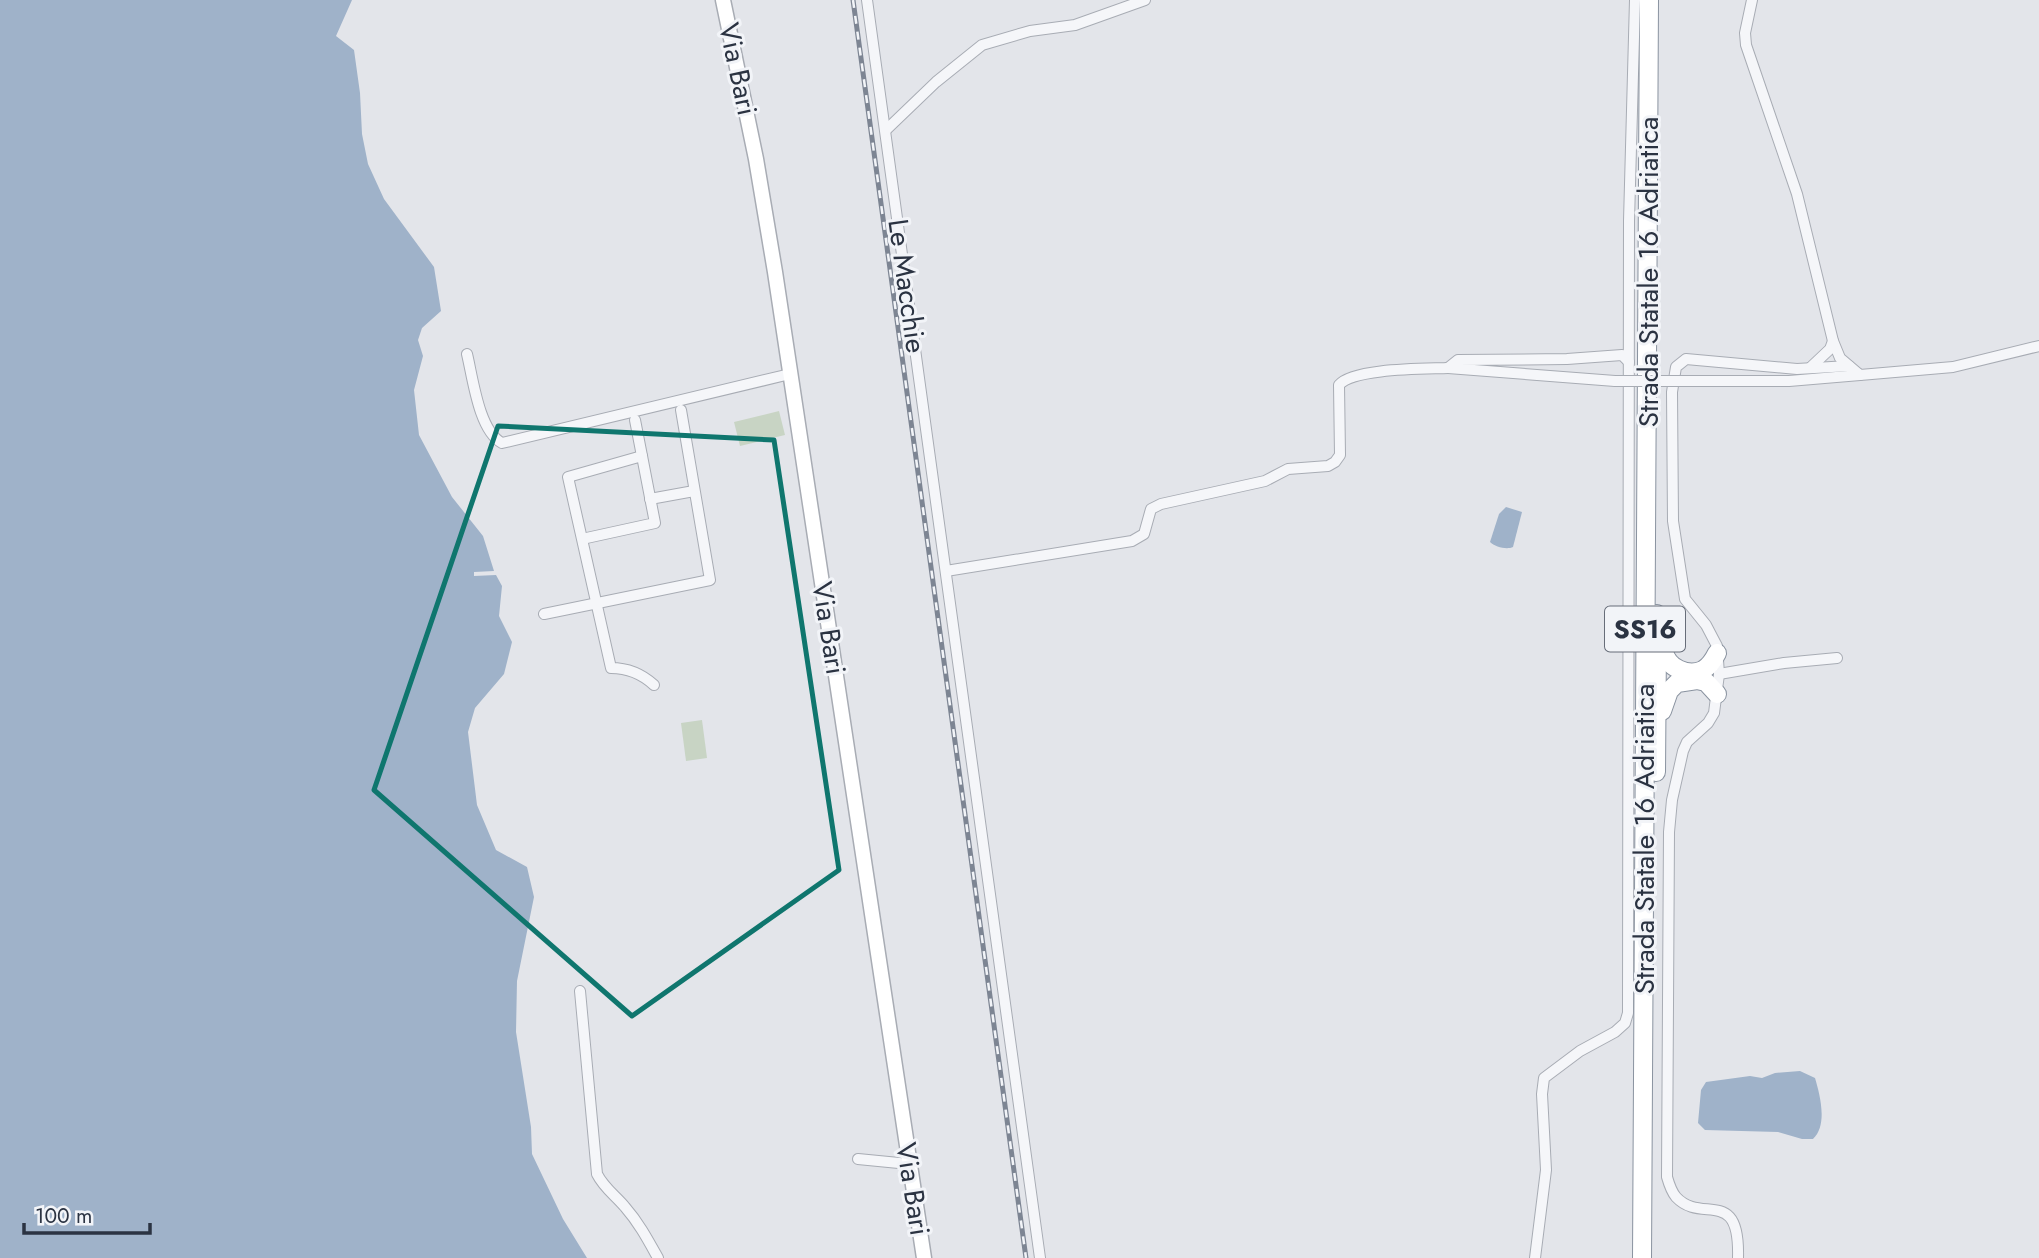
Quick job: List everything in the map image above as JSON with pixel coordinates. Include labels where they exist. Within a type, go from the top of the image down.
[{"type":"highway","name":"Strada Statale 16 Adriatica","points":[[1642,1258],[1649,0]]},
{"type":"highway","name":"Strada Statale 16 Adriatica","points":[[1653,1258],[1660,0]]},
{"type":"highway","points":[[1657,614],[1664,627],[1664,652],[1671,664],[1683,672],[1712,679]]},
{"type":"highway","points":[[1712,679],[1717,653]]},
{"type":"highway","points":[[1656,728],[1669,691],[1677,683],[1712,679]]},
{"type":"main road","name":"Via Bari","points":[[723,0],[756,159],[924,1258]]},
{"type":"street","name":"Le Macchie","points":[[867,0],[1040,1258]]},
{"type":"street","points":[[886,130],[936,82],[982,45],[1030,31],[1075,25],[1145,0]]},
{"type":"street","points":[[1535,1258],[1546,1170],[1542,1094],[1544,1078],[1580,1051],[1615,1032],[1625,1023],[1628,1013],[1629,221],[1635,0]]},
{"type":"street","points":[[1752,0],[1745,33],[1746,45],[1797,194],[1833,341],[1840,358],[1860,375]]},
{"type":"street","points":[[1811,368],[1830,349],[1833,341]]},
{"type":"street","points":[[946,571],[1132,541],[1144,534],[1151,509],[1161,504],[1265,481],[1287,469],[1328,466],[1340,455],[1339,385],[1344,379],[1368,373],[1448,368],[1615,381],[1789,381],[1953,367],[2039,346]]},
{"type":"street","points":[[467,354],[478,402],[489,431],[494,439],[502,443],[790,374]]},
{"type":"street","points":[[1448,368],[1458,360],[1483,358],[1567,359],[1622,355],[1629,362]]},
{"type":"street","points":[[1717,653],[1717,646],[1706,625],[1685,599],[1673,521],[1672,392],[1676,367],[1686,359],[1777,368],[1849,366]]},
{"type":"street","points":[[544,614],[710,580],[681,410]]},
{"type":"street","points":[[582,539],[655,523],[635,420]]},
{"type":"street","points":[[642,456],[568,477],[611,668],[624,668],[646,678],[654,685]]},
{"type":"street","points":[[650,499],[694,491]]},
{"type":"street","points":[[1738,1258],[1738,1236],[1728,1216],[1720,1210],[1687,1204],[1677,1198],[1667,1177],[1669,832],[1672,800],[1683,751],[1714,713],[1712,679],[1784,663],[1837,658]]},
{"type":"street","points":[[580,991],[597,1174],[603,1186],[622,1203],[643,1229],[658,1258]]},
{"type":"street","points":[[858,1159],[909,1164]]},
{"type":"highlighted area","points":[[498,426],[774,440],[839,870],[632,1016],[374,790]]},
{"type":"green space","points":[[779,411],[785,435],[740,446],[734,422]]},
{"type":"green space","points":[[702,720],[707,758],[686,761],[681,723]]},
{"type":"water","points":[[0,0],[352,0],[336,36],[354,50],[362,134],[368,164],[384,199],[434,267],[441,311],[422,328],[418,340],[423,356],[414,390],[419,435],[452,497],[483,536],[494,571],[474,572],[474,576],[496,575],[502,586],[499,616],[512,642],[504,674],[475,708],[468,732],[477,805],[496,850],[527,867],[534,897],[517,981],[516,1032],[531,1127],[532,1154],[563,1219],[587,1258],[0,1258]]},
{"type":"water","points":[[1506,507],[1522,512],[1513,547],[1508,548],[1498,547],[1490,542],[1499,514]]},
{"type":"water","points":[[1800,1071],[1815,1078],[1821,1101],[1822,1118],[1818,1133],[1813,1139],[1802,1139],[1778,1132],[1705,1130],[1698,1123],[1701,1090],[1706,1082],[1750,1076],[1762,1078],[1775,1073]]},
{"type":"railway","points":[[853,0],[1026,1258]]}]
